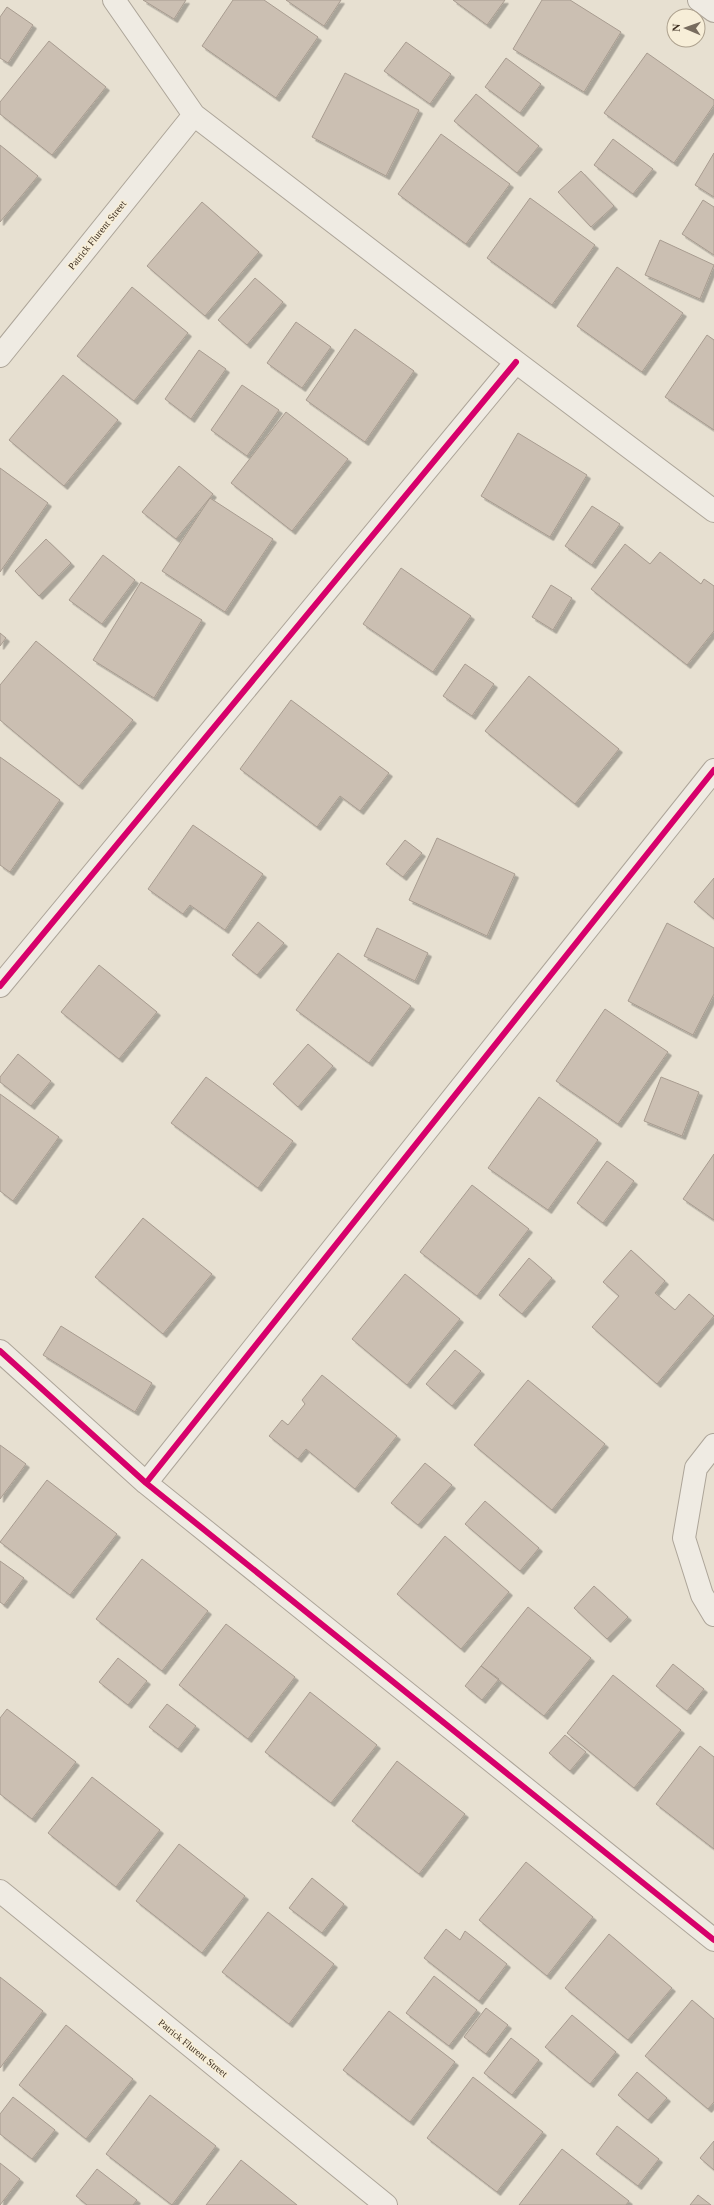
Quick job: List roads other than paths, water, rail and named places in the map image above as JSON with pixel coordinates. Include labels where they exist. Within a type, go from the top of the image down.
[{"type":"street","points":[[114,0],[194,115],[516,362],[714,511]]},
{"type":"street","points":[[699,0],[714,11]]},
{"type":"street","name":"Patrick Flurent Street","points":[[0,356],[194,115]]},
{"type":"street","points":[[0,986],[516,362]]},
{"type":"street","points":[[146,1483],[714,770]]},
{"type":"street","points":[[0,1352],[146,1483],[714,1940]]},
{"type":"street","points":[[714,1445],[696,1468],[684,1538],[702,1595],[714,1615]]},
{"type":"street","name":"Patrick Flurent Street","points":[[0,1891],[386,2205]]}]
